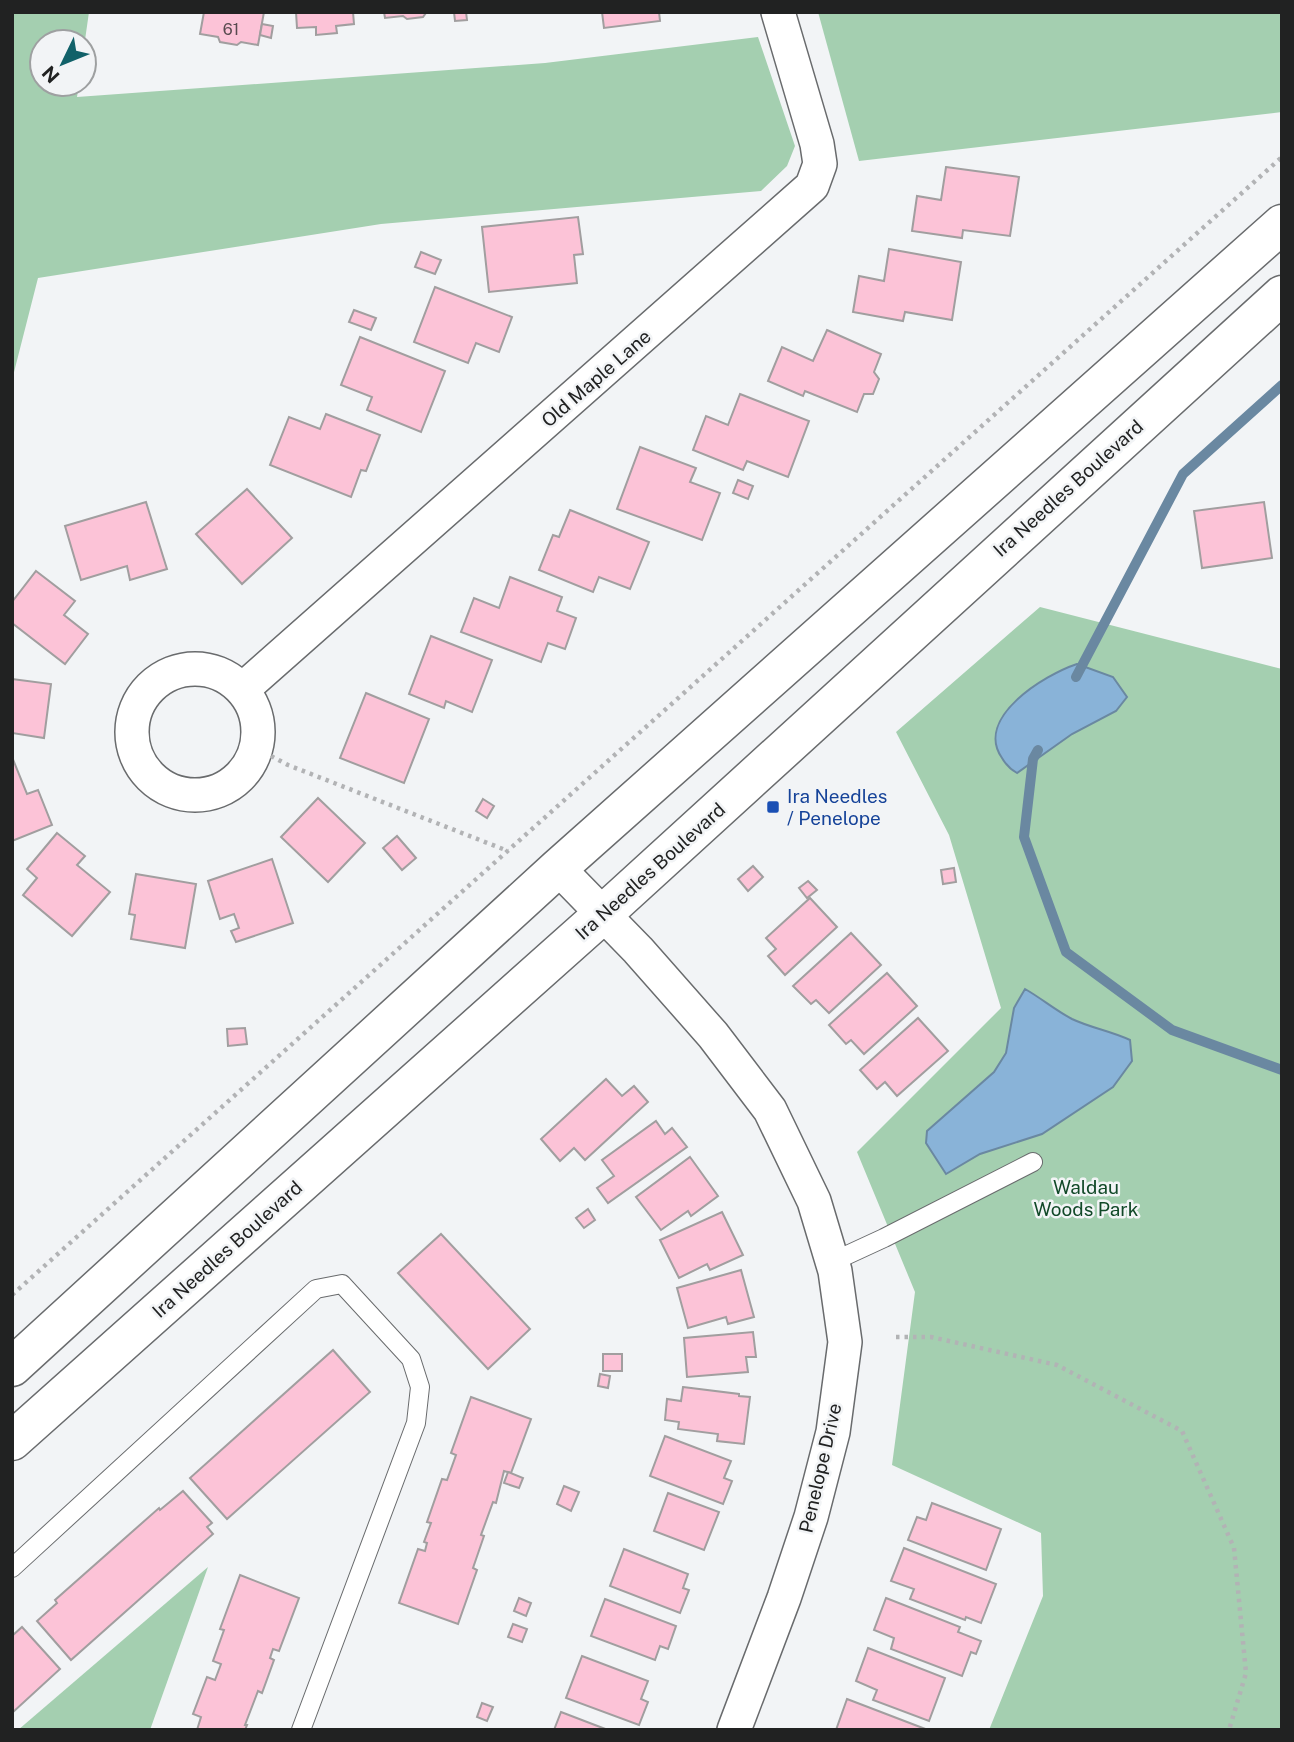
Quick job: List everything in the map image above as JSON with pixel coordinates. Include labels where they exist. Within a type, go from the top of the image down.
[{"type":"main road","points":[[12,1367],[558,868],[1282,224]]},
{"type":"main road","name":"Ira Needles Boulevard","points":[[12,1441],[602,915],[1282,295]]},
{"type":"street","name":"Old Maple Lane","points":[[243,689],[812,186],[820,164],[817,144],[778,12]]},
{"type":"street","points":[[191,667],[216,671],[243,689],[257,717],[256,748],[239,778],[207,794],[180,794],[162,786],[145,771],[133,750],[131,723],[140,698],[160,678],[191,667]]},
{"type":"street","name":"Penelope Drive","points":[[558,868],[638,950],[713,1035],[770,1110],[814,1201],[832,1262],[845,1342],[833,1432],[811,1517],[784,1598],[734,1730]]},
{"type":"lane","points":[[832,1262],[1033,1162]]},
{"type":"lane","points":[[12,1568],[316,1289],[342,1284],[411,1359],[420,1387],[416,1423],[301,1730]]},
{"type":"path","points":[[12,1295],[1282,157]]},
{"type":"path","points":[[256,748],[288,765],[508,851]]},
{"type":"path","points":[[896,1337],[931,1337],[1057,1365],[1182,1431],[1234,1548],[1246,1673],[1229,1730]]},
{"type":"green space","points":[[12,12],[89,12],[87,28],[28,28],[28,98],[98,98],[98,95],[545,63],[758,37],[795,146],[787,166],[761,191],[381,224],[38,278],[12,380]]},
{"type":"green space","points":[[818,12],[1282,12],[1282,112],[859,161]]},
{"type":"green space","name":"Waldau Woods Park","points":[[1040,607],[1282,669],[1282,1730],[989,1730],[1043,1596],[1041,1533],[892,1465],[915,1292],[857,1152],[1001,1008],[949,835],[896,732]]},
{"type":"green space","points":[[208,1567],[150,1730],[18,1730]]},
{"type":"water","points":[[1077,664],[1113,677],[1127,697],[1116,711],[1072,734],[1017,773],[1002,758],[996,743],[997,728],[1005,714],[1031,688]]},
{"type":"water","points":[[1025,989],[1072,1019],[1130,1040],[1132,1061],[1113,1087],[1042,1134],[980,1154],[946,1174],[926,1143],[927,1131],[994,1072],[1006,1053],[1014,1008]]},
{"type":"building","points":[[204,12],[264,12],[258,45],[220,42],[218,37],[200,34]]},
{"type":"building","points":[[296,12],[353,12],[354,24],[336,26],[337,33],[316,35],[316,27],[297,28]]},
{"type":"building","points":[[384,12],[431,12],[423,17],[407,19],[403,16],[385,18]]},
{"type":"building","points":[[454,12],[466,12],[467,20],[455,21]]},
{"type":"building","points":[[602,12],[659,12],[660,21],[604,28]]},
{"type":"building","points":[[262,24],[273,26],[271,38],[260,35]]},
{"type":"building","points":[[946,167],[1019,177],[1010,236],[963,230],[962,238],[912,231],[917,196],[941,200]]},
{"type":"building","points":[[578,217],[583,254],[574,255],[577,283],[489,292],[482,227]]},
{"type":"building","points":[[889,249],[961,262],[952,320],[905,312],[903,321],[853,312],[859,276],[884,281]]},
{"type":"building","points":[[421,252],[441,260],[435,274],[415,267]]},
{"type":"building","points":[[435,287],[512,317],[499,352],[476,343],[468,363],[414,342]]},
{"type":"building","points":[[354,310],[376,318],[371,330],[349,322]]},
{"type":"building","points":[[827,330],[881,354],[874,372],[879,379],[873,394],[864,394],[857,412],[805,391],[803,396],[768,381],[782,347],[813,361]]},
{"type":"building","points":[[360,337],[445,371],[421,432],[367,410],[372,397],[341,385]]},
{"type":"building","points":[[740,394],[809,421],[788,477],[747,461],[743,470],[693,450],[706,416],[728,425]]},
{"type":"building","points":[[326,414],[380,435],[366,471],[361,470],[351,497],[270,465],[289,417],[320,429]]},
{"type":"building","points":[[640,447],[696,468],[690,482],[720,493],[702,540],[617,509]]},
{"type":"building","points":[[738,480],[753,486],[748,499],[733,493]]},
{"type":"building","points":[[247,489],[292,538],[242,584],[196,534]]},
{"type":"building","points":[[146,502],[167,569],[130,580],[127,566],[81,580],[65,526]]},
{"type":"building","points":[[1264,502],[1272,558],[1202,568],[1194,511]]},
{"type":"building","points":[[570,510],[649,542],[630,589],[599,577],[593,592],[539,570],[553,535],[559,537]]},
{"type":"building","points":[[36,571],[75,601],[64,615],[88,634],[65,664],[12,623],[12,602]]},
{"type":"building","points":[[510,577],[562,597],[557,611],[576,618],[565,649],[548,643],[541,662],[461,632],[474,598],[499,608]]},
{"type":"building","points":[[431,636],[492,660],[472,712],[446,701],[444,708],[409,694]]},
{"type":"building","points":[[12,679],[51,684],[44,738],[12,733]]},
{"type":"building","points":[[366,693],[429,719],[404,783],[340,758]]},
{"type":"building","points":[[12,757],[27,794],[38,790],[52,825],[12,841]]},
{"type":"building","points":[[318,798],[365,843],[328,882],[281,837]]},
{"type":"building","points":[[483,799],[494,806],[487,818],[476,811]]},
{"type":"building","points":[[57,833],[85,856],[77,865],[110,892],[72,936],[23,895],[37,878],[27,869]]},
{"type":"building","points":[[397,836],[416,858],[402,870],[383,848]]},
{"type":"building","points":[[272,859],[293,923],[236,942],[231,931],[239,928],[234,914],[220,919],[208,881]]},
{"type":"building","points":[[753,866],[763,877],[748,891],[738,879]]},
{"type":"building","points":[[954,868],[956,882],[943,884],[941,870]]},
{"type":"building","points":[[136,874],[196,884],[185,948],[131,939],[135,915],[129,914]]},
{"type":"building","points":[[808,881],[817,890],[807,898],[799,888]]},
{"type":"building","points":[[810,898],[837,927],[785,975],[768,956],[776,949],[766,938]]},
{"type":"building","points":[[851,933],[881,965],[829,1013],[816,1000],[811,1004],[793,986]]},
{"type":"building","points":[[887,973],[917,1006],[864,1054],[851,1040],[846,1044],[829,1025]]},
{"type":"building","points":[[918,1018],[948,1051],[897,1096],[885,1082],[877,1089],[860,1070]]},
{"type":"building","points":[[245,1028],[247,1044],[228,1046],[227,1029]]},
{"type":"building","points":[[606,1079],[622,1096],[634,1086],[648,1102],[585,1160],[574,1148],[560,1161],[541,1139]]},
{"type":"building","points":[[656,1121],[665,1134],[672,1128],[687,1147],[608,1203],[597,1188],[614,1176],[602,1160]]},
{"type":"building","points":[[690,1157],[718,1196],[691,1216],[688,1211],[661,1230],[636,1197]]},
{"type":"building","points":[[588,1209],[595,1220],[584,1228],[576,1218]]},
{"type":"building","points":[[722,1212],[743,1255],[710,1270],[707,1264],[679,1278],[660,1240]]},
{"type":"building","points":[[441,1234],[530,1329],[488,1369],[398,1273]]},
{"type":"building","points":[[741,1270],[754,1317],[728,1324],[726,1317],[688,1328],[677,1288]]},
{"type":"building","points":[[753,1332],[756,1357],[746,1357],[748,1372],[687,1377],[684,1338]]},
{"type":"building","points":[[333,1350],[370,1392],[227,1519],[190,1478]]},
{"type":"building","points":[[603,1354],[622,1354],[622,1371],[603,1371]]},
{"type":"building","points":[[600,1374],[610,1376],[608,1388],[598,1386]]},
{"type":"building","points":[[683,1387],[750,1397],[744,1444],[717,1441],[718,1434],[678,1429],[679,1422],[665,1420],[667,1399],[681,1401]]},
{"type":"building","points":[[471,1397],[531,1419],[511,1473],[504,1471],[496,1503],[493,1502],[481,1535],[484,1536],[473,1568],[477,1570],[458,1624],[399,1603],[418,1549],[425,1551],[427,1543],[424,1542],[431,1523],[427,1522],[442,1479],[447,1480],[456,1455],[451,1453]]},
{"type":"building","points":[[665,1436],[731,1461],[724,1478],[732,1481],[723,1504],[650,1476]]},
{"type":"building","points":[[508,1472],[523,1478],[519,1488],[504,1483]]},
{"type":"building","points":[[564,1486],[579,1492],[571,1511],[557,1504]]},
{"type":"building","points":[[183,1491],[212,1523],[207,1527],[213,1534],[71,1660],[37,1621],[57,1603],[55,1600],[159,1508],[160,1510]]},
{"type":"building","points":[[668,1493],[719,1512],[704,1550],[654,1531]]},
{"type":"building","points":[[932,1503],[1001,1529],[986,1570],[908,1540],[917,1517],[926,1520]]},
{"type":"building","points":[[904,1548],[996,1584],[981,1623],[966,1617],[965,1620],[910,1599],[914,1589],[891,1581]]},
{"type":"building","points":[[624,1549],[688,1574],[683,1588],[689,1590],[680,1613],[610,1586]]},
{"type":"building","points":[[240,1575],[299,1598],[279,1651],[273,1649],[270,1658],[274,1660],[262,1693],[258,1691],[245,1730],[197,1730],[201,1717],[193,1714],[207,1677],[215,1680],[221,1664],[213,1661],[224,1630],[220,1629]]},
{"type":"building","points":[[519,1598],[531,1603],[526,1616],[514,1611]]},
{"type":"building","points":[[886,1598],[960,1627],[958,1632],[981,1641],[976,1654],[971,1652],[962,1676],[891,1649],[894,1638],[874,1630]]},
{"type":"building","points":[[605,1599],[676,1626],[668,1649],[660,1646],[655,1660],[591,1636]]},
{"type":"building","points":[[513,1624],[527,1629],[522,1642],[508,1637]]},
{"type":"building","points":[[22,1627],[60,1669],[12,1713],[12,1636]]},
{"type":"building","points":[[868,1648],[945,1678],[929,1721],[873,1700],[877,1690],[856,1681]]},
{"type":"building","points":[[582,1656],[648,1681],[641,1699],[648,1702],[639,1725],[566,1698]]},
{"type":"building","points":[[847,1699],[928,1730],[836,1730]]},
{"type":"building","points":[[482,1703],[493,1707],[487,1721],[477,1717]]},
{"type":"building","points":[[561,1712],[608,1730],[554,1730]]},
{"type":"waterway","points":[[1076,677],[1183,474],[1282,385]]},
{"type":"waterway","points":[[1038,750],[1033,759],[1024,837],[1066,952],[1172,1030],[1282,1070]]},
{"type":"place","name":"Ira Needles / Penelope","points":[[773,807]]}]
